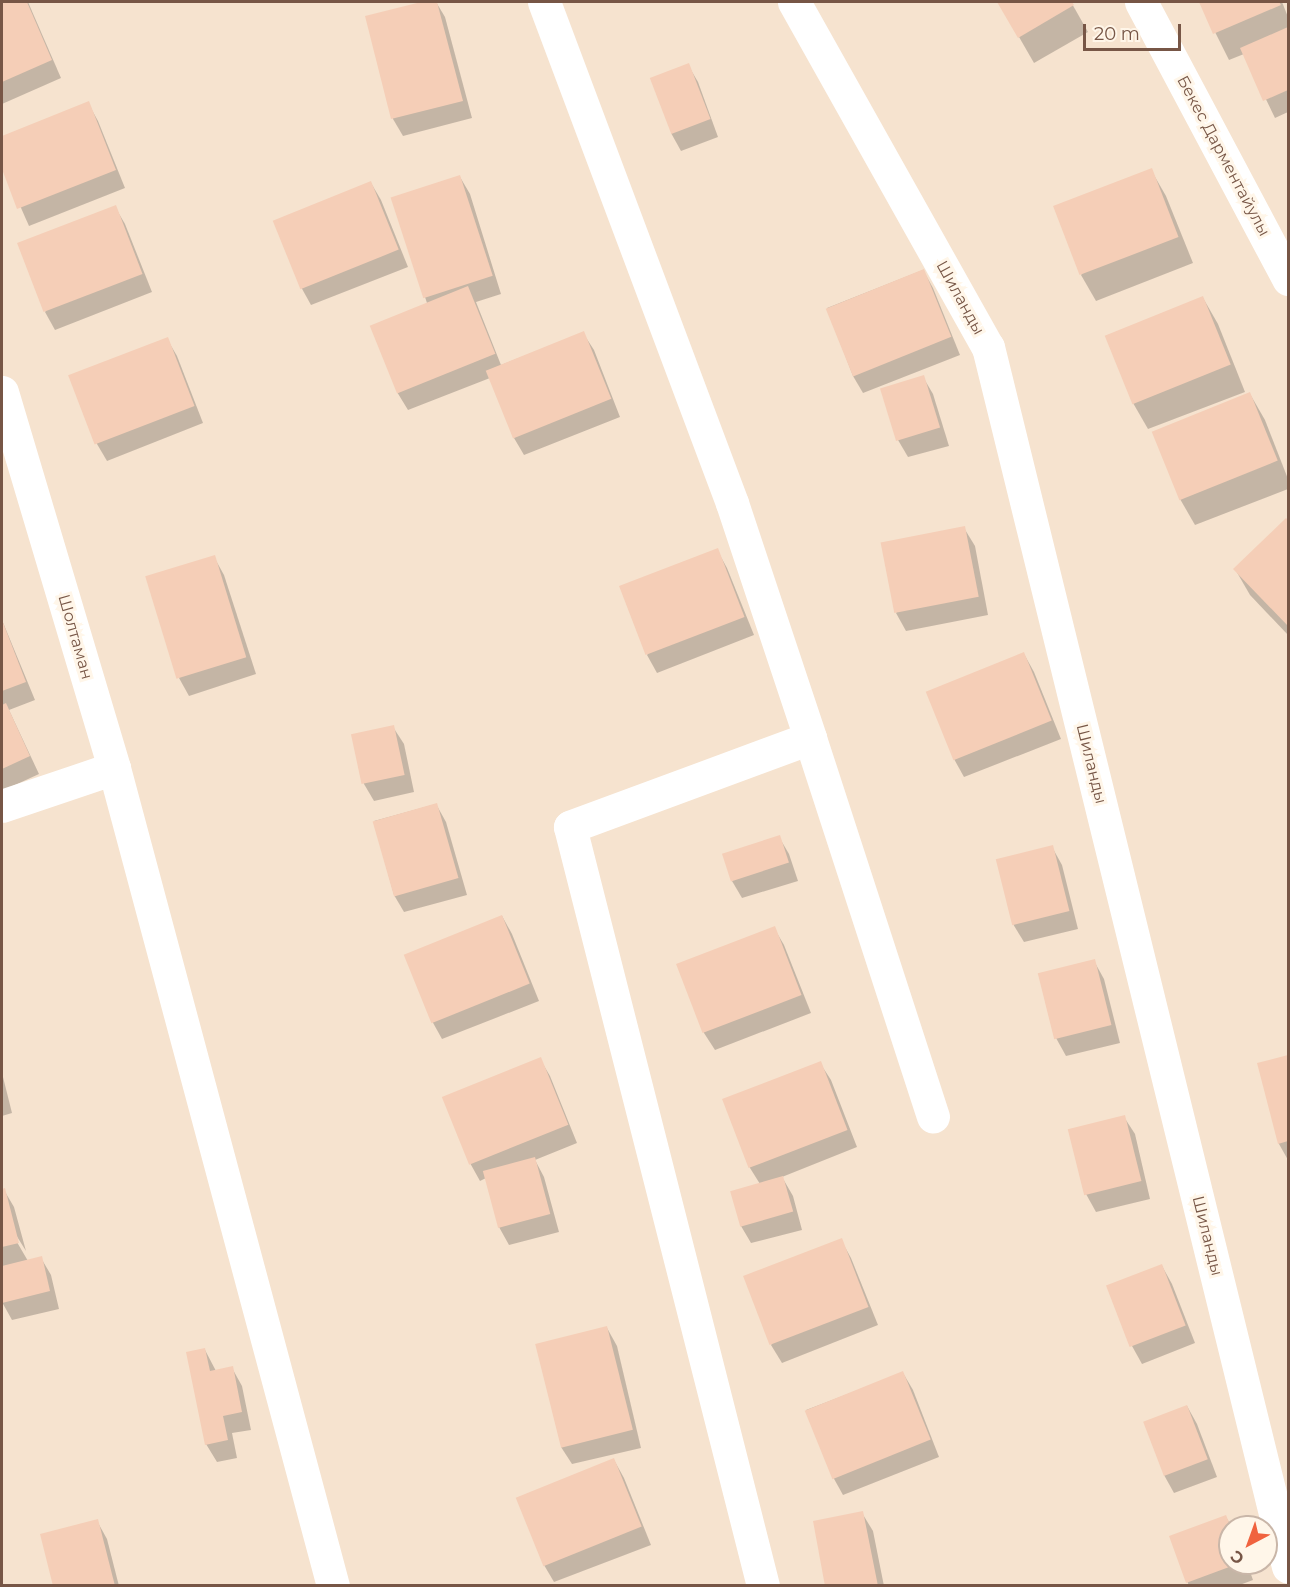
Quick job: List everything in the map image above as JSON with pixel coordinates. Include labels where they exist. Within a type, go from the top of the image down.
[{"type":"street","points":[[544,2],[732,503],[933,1117]]},
{"type":"street","name":"Шиланды","points":[[794,2],[988,347],[1288,1567]]},
{"type":"street","name":"Бекес Дарментайулы","points":[[1141,2],[1288,279]]},
{"type":"street","name":"Шолтаман","points":[[2,392],[114,768],[333,1586]]},
{"type":"street","points":[[764,1586],[570,827],[810,738]]},
{"type":"street","points":[[2,806],[114,768]]},
{"type":"shaded area","points":[[2,2],[1288,2],[1288,1585],[2,1586]]},
{"type":"building","points":[[2,2],[27,2],[52,60],[2,82]]},
{"type":"building","points":[[421,2],[437,2],[463,101],[391,119],[365,16]]},
{"type":"building","points":[[997,2],[1072,2],[1074,5],[1018,38]]},
{"type":"building","points":[[1199,2],[1279,2],[1281,5],[1213,34]]},
{"type":"building","points":[[1288,27],[1288,90],[1263,101],[1240,48]]},
{"type":"building","points":[[689,63],[711,119],[671,134],[650,78]]},
{"type":"building","points":[[89,101],[116,170],[17,209],[2,169],[2,136]]},
{"type":"building","points":[[1152,168],[1179,237],[1080,275],[1053,206]]},
{"type":"building","points":[[460,175],[493,276],[423,298],[391,198]]},
{"type":"building","points":[[371,181],[399,250],[300,289],[273,221]]},
{"type":"building","points":[[116,205],[143,274],[44,312],[17,243]]},
{"type":"building","points":[[924,269],[951,337],[853,376],[826,309]]},
{"type":"building","points":[[468,286],[495,354],[397,393],[370,326]]},
{"type":"building","points":[[1203,296],[1231,365],[1132,404],[1105,336]]},
{"type":"building","points":[[584,331],[611,399],[513,438],[486,371]]},
{"type":"building","points":[[168,337],[195,406],[95,444],[68,375]]},
{"type":"building","points":[[924,375],[940,428],[896,441],[880,388]]},
{"type":"building","points":[[1250,392],[1278,461],[1179,500],[1152,432]]},
{"type":"building","points":[[1286,518],[1288,520],[1288,626],[1233,569]]},
{"type":"building","points":[[965,526],[979,597],[894,613],[881,542]]},
{"type":"building","points":[[718,548],[745,617],[646,655],[619,586]]},
{"type":"building","points":[[215,555],[246,657],[176,679],[145,576]]},
{"type":"building","points":[[2,620],[26,682],[2,691]]},
{"type":"building","points":[[1024,652],[1052,721],[953,760],[926,692]]},
{"type":"building","points":[[6,703],[30,756],[2,769],[2,705]]},
{"type":"building","points":[[394,725],[405,775],[362,784],[351,734]]},
{"type":"building","points":[[437,803],[458,878],[394,896],[373,821]]},
{"type":"building","points":[[780,835],[789,863],[731,881],[722,854]]},
{"type":"building","points":[[1053,845],[1069,911],[1012,925],[996,859]]},
{"type":"building","points":[[502,915],[530,984],[431,1023],[404,955]]},
{"type":"building","points":[[775,926],[802,995],[703,1033],[676,964]]},
{"type":"building","points":[[1095,959],[1111,1025],[1054,1039],[1038,973]]},
{"type":"building","points":[[1288,1055],[1288,1141],[1278,1144],[1257,1063]]},
{"type":"building","points":[[541,1057],[568,1125],[469,1165],[442,1097]]},
{"type":"building","points":[[821,1061],[848,1130],[749,1168],[722,1099]]},
{"type":"building","points":[[1125,1115],[1141,1181],[1084,1195],[1068,1129]]},
{"type":"building","points":[[535,1157],[550,1214],[498,1228],[483,1171]]},
{"type":"building","points":[[783,1176],[793,1212],[740,1227],[730,1191]]},
{"type":"building","points":[[5,1188],[19,1243],[2,1247],[2,1189]]},
{"type":"building","points":[[842,1238],[869,1307],[770,1345],[743,1276]]},
{"type":"building","points":[[42,1256],[50,1291],[2,1303],[2,1266]]},
{"type":"building","points":[[1162,1264],[1186,1326],[1130,1347],[1106,1286]]},
{"type":"building","points":[[607,1326],[633,1430],[561,1448],[535,1344]]},
{"type":"building","points":[[205,1348],[210,1371],[233,1366],[242,1412],[223,1416],[228,1440],[205,1445],[186,1352]]},
{"type":"building","points":[[903,1371],[931,1440],[832,1479],[805,1411]]},
{"type":"building","points":[[1187,1405],[1208,1459],[1164,1476],[1143,1422]]},
{"type":"building","points":[[614,1458],[642,1527],[543,1566],[516,1498]]},
{"type":"building","points":[[863,1511],[878,1586],[825,1586],[813,1521]]},
{"type":"building","points":[[1218,1518],[1218,1571],[1186,1583],[1169,1536]]},
{"type":"building","points":[[98,1519],[115,1586],[53,1586],[40,1534]]}]
